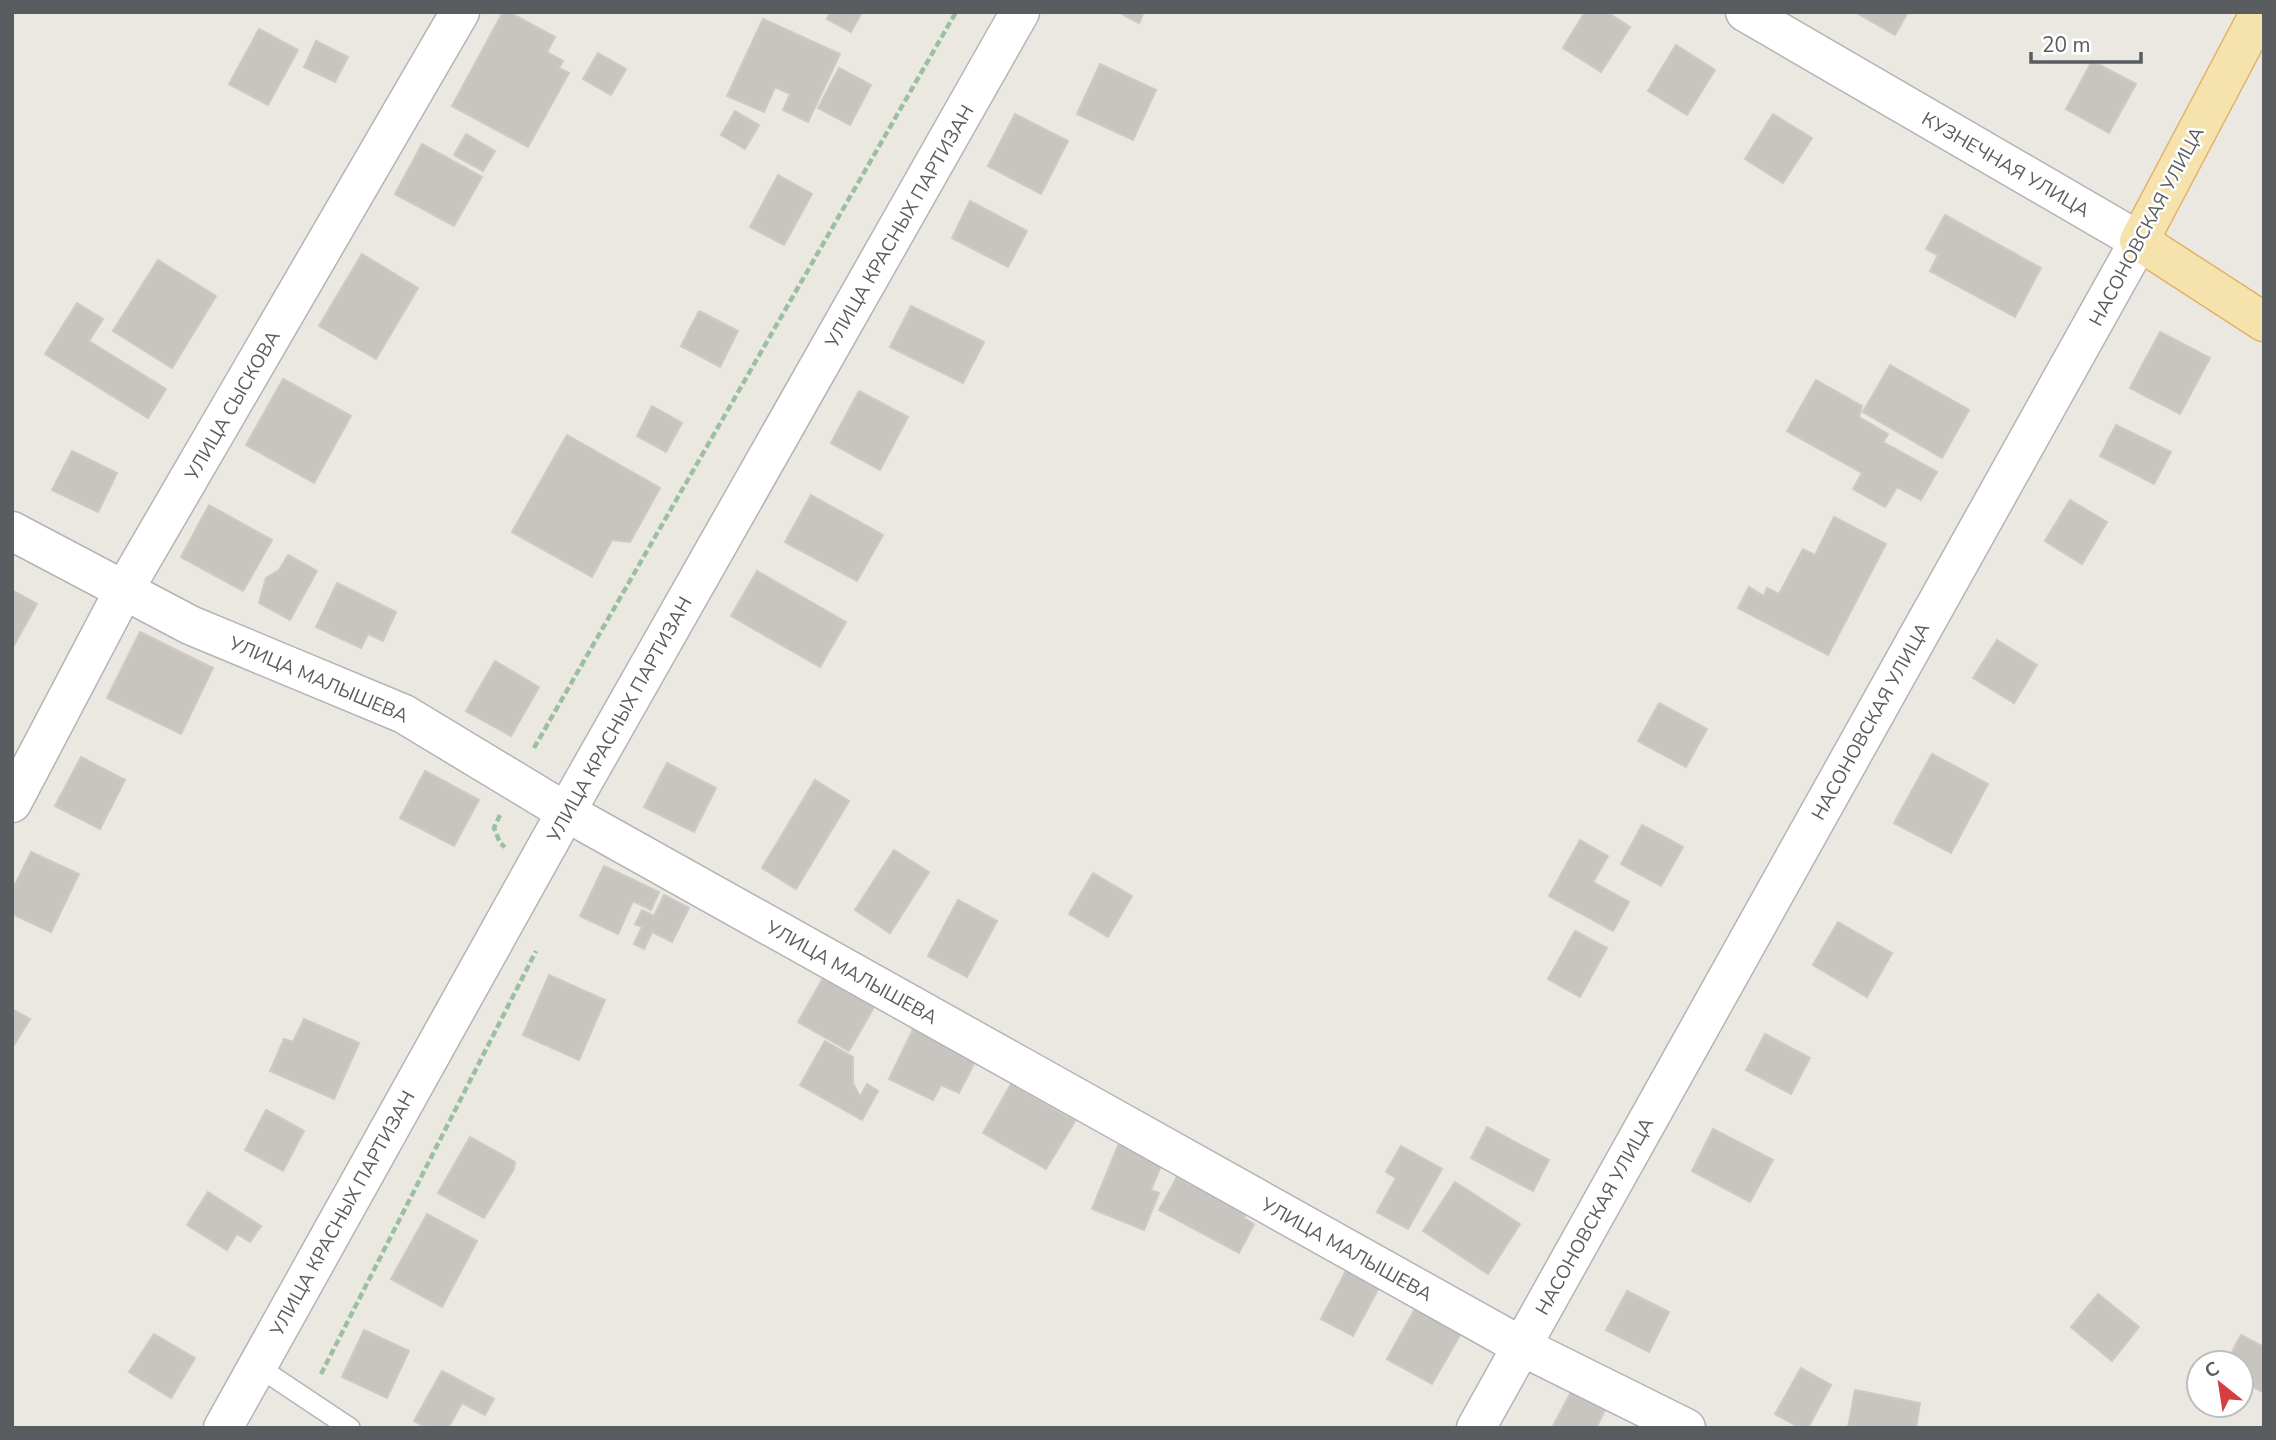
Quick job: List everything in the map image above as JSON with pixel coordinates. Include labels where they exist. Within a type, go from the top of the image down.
[{"type":"main road","name":"НАСОНОВСКАЯ УЛИЦА","points":[[2139,241],[2260,12]]},
{"type":"main road","name":"КУЗНЕЧНАЯ УЛИЦА","points":[[2139,241],[2264,321]]},
{"type":"street","name":"УЛИЦА СЫСКОВА","points":[[12,803],[124,590],[460,12]]},
{"type":"street","name":"УЛИЦА КРАСНЫХ ПАРТИЗАН","points":[[223,1428],[566,812],[1020,12]]},
{"type":"street","name":"КУЗНЕЧНАЯ УЛИЦА","points":[[1745,12],[2139,241]]},
{"type":"street","name":"НАСОНОВСКАЯ УЛИЦА","points":[[1476,1428],[2139,241]]},
{"type":"street","name":"УЛИЦА МАЛЫШЕВА","points":[[12,531],[190,625],[404,714],[566,812],[1521,1346],[1686,1428]]},
{"type":"lane","points":[[257,1366],[350,1428]]},
{"type":"path","points":[[510,850],[500,843],[494,828],[515,781],[956,12]]},
{"type":"path","points":[[308,1400],[540,942]]},
{"type":"building","points":[[503,12],[509,12],[555,37],[547,52],[563,61],[559,68],[569,73],[528,147],[452,106]]},
{"type":"building","points":[[830,12],[862,12],[851,32],[827,19]]},
{"type":"building","points":[[1118,12],[1144,12],[1139,23]]},
{"type":"building","points":[[1585,12],[1607,12],[1630,27],[1601,72],[1563,48]]},
{"type":"building","points":[[1855,12],[1908,12],[1895,35]]},
{"type":"building","points":[[763,19],[840,54],[808,122],[783,110],[790,94],[775,87],[764,112],[727,96]]},
{"type":"building","points":[[259,29],[298,50],[268,105],[229,84]]},
{"type":"building","points":[[316,41],[348,57],[335,82],[304,67]]},
{"type":"building","points":[[1676,45],[1715,70],[1687,115],[1648,91]]},
{"type":"building","points":[[598,53],[626,69],[611,95],[583,79]]},
{"type":"building","points":[[2092,61],[2136,84],[2109,133],[2066,109]]},
{"type":"building","points":[[1100,64],[1156,90],[1133,140],[1077,114]]},
{"type":"building","points":[[839,68],[871,85],[850,125],[818,108]]},
{"type":"building","points":[[735,111],[759,125],[745,149],[721,135]]},
{"type":"building","points":[[1015,114],[1068,141],[1041,194],[988,166]]},
{"type":"building","points":[[1773,114],[1812,138],[1783,183],[1745,159]]},
{"type":"building","points":[[466,134],[495,151],[483,171],[454,155]]},
{"type":"building","points":[[422,144],[482,177],[454,226],[395,194]]},
{"type":"building","points":[[778,175],[812,194],[784,245],[750,227]]},
{"type":"building","points":[[970,201],[1027,231],[1008,267],[952,238]]},
{"type":"building","points":[[1945,215],[2041,268],[2015,317],[1930,271],[1938,255],[1926,249]]},
{"type":"building","points":[[362,254],[418,288],[376,359],[319,326]]},
{"type":"building","points":[[158,260],[216,296],[172,368],[113,331]]},
{"type":"building","points":[[77,303],[103,319],[89,341],[166,389],[148,418],[45,354]]},
{"type":"building","points":[[911,306],[984,342],[963,383],[890,347]]},
{"type":"building","points":[[699,311],[738,331],[720,367],[681,346]]},
{"type":"building","points":[[2160,332],[2210,358],[2180,414],[2130,388]]},
{"type":"building","points":[[1890,365],[1969,410],[1942,458],[1863,412]]},
{"type":"building","points":[[283,379],[351,416],[314,483],[246,445]]},
{"type":"building","points":[[1816,380],[1862,406],[1859,417],[1888,434],[1883,442],[1937,472],[1921,500],[1897,487],[1885,507],[1853,489],[1862,473],[1787,431]]},
{"type":"building","points":[[859,391],[908,417],[880,470],[831,443]]},
{"type":"building","points":[[652,406],[682,423],[666,452],[637,436]]},
{"type":"building","points":[[2116,425],[2171,452],[2154,484],[2100,456]]},
{"type":"building","points":[[567,435],[660,488],[630,542],[612,540],[592,577],[512,532]]},
{"type":"building","points":[[72,451],[117,473],[98,512],[52,490]]},
{"type":"building","points":[[811,495],[883,535],[857,581],[785,542]]},
{"type":"building","points":[[2070,500],[2107,522],[2082,564],[2045,541]]},
{"type":"building","points":[[209,505],[272,540],[243,591],[181,557]]},
{"type":"building","points":[[1834,517],[1886,544],[1828,655],[1738,608],[1749,587],[1764,596],[1767,588],[1779,594],[1803,549],[1815,555]]},
{"type":"building","points":[[288,555],[317,571],[290,620],[259,603],[266,578],[279,570]]},
{"type":"building","points":[[757,571],[846,622],[820,667],[731,616]]},
{"type":"building","points":[[337,583],[396,612],[383,641],[368,634],[361,648],[316,627]]},
{"type":"building","points":[[12,590],[37,604],[12,649]]},
{"type":"building","points":[[140,632],[213,668],[181,734],[107,698]]},
{"type":"building","points":[[1997,640],[2037,665],[2014,703],[1973,678]]},
{"type":"building","points":[[495,661],[539,687],[511,736],[466,711]]},
{"type":"building","points":[[1659,703],[1707,729],[1686,767],[1638,741]]},
{"type":"building","points":[[1932,754],[1988,784],[1951,853],[1894,823]]},
{"type":"building","points":[[81,757],[125,780],[100,829],[55,806]]},
{"type":"building","points":[[667,763],[716,788],[694,832],[644,807]]},
{"type":"building","points":[[425,771],[479,800],[454,846],[400,818]]},
{"type":"building","points":[[815,780],[849,801],[796,889],[762,868]]},
{"type":"building","points":[[1642,825],[1683,847],[1661,886],[1621,864]]},
{"type":"building","points":[[1580,840],[1608,856],[1593,882],[1629,902],[1613,931],[1549,896]]},
{"type":"building","points":[[894,850],[929,872],[890,933],[855,910]]},
{"type":"building","points":[[31,852],[79,874],[51,932],[12,914],[12,891]]},
{"type":"building","points":[[604,866],[659,892],[651,910],[633,901],[618,934],[580,916]]},
{"type":"building","points":[[1093,873],[1132,896],[1108,937],[1069,914]]},
{"type":"building","points":[[664,895],[689,908],[672,942],[652,932],[644,949],[634,944],[642,927],[635,924],[642,910],[654,916]]},
{"type":"building","points":[[958,900],[997,921],[967,977],[928,956]]},
{"type":"building","points":[[1838,922],[1892,953],[1867,997],[1813,965]]},
{"type":"building","points":[[1575,931],[1607,948],[1580,997],[1548,979]]},
{"type":"building","points":[[549,975],[605,1000],[579,1060],[523,1035]]},
{"type":"building","points":[[823,978],[874,1007],[849,1051],[798,1022]]},
{"type":"building","points":[[12,1009],[30,1019],[12,1048]]},
{"type":"building","points":[[304,1019],[359,1043],[334,1099],[270,1071],[284,1039],[293,1042]]},
{"type":"building","points":[[916,1023],[979,1054],[959,1093],[941,1085],[933,1100],[889,1079]]},
{"type":"building","points":[[1765,1034],[1810,1058],[1791,1094],[1746,1070]]},
{"type":"building","points":[[825,1041],[853,1057],[853,1083],[860,1097],[867,1084],[878,1091],[862,1120],[800,1085]]},
{"type":"building","points":[[1011,1084],[1075,1121],[1046,1169],[983,1133]]},
{"type":"building","points":[[266,1110],[304,1131],[283,1171],[245,1150]]},
{"type":"building","points":[[1487,1127],[1549,1160],[1533,1191],[1471,1158]]},
{"type":"building","points":[[1713,1129],[1773,1160],[1750,1202],[1692,1171]]},
{"type":"building","points":[[1122,1136],[1166,1153],[1151,1190],[1159,1193],[1144,1230],[1092,1209]]},
{"type":"building","points":[[470,1137],[515,1162],[514,1169],[484,1218],[438,1193]]},
{"type":"building","points":[[1401,1146],[1442,1169],[1408,1229],[1377,1212],[1396,1178],[1386,1172]]},
{"type":"building","points":[[1177,1177],[1190,1185],[1200,1179],[1250,1205],[1244,1218],[1254,1224],[1239,1253],[1159,1210]]},
{"type":"building","points":[[1455,1182],[1520,1224],[1488,1274],[1423,1231]]},
{"type":"building","points":[[208,1192],[261,1226],[250,1242],[237,1234],[227,1250],[187,1225]]},
{"type":"building","points":[[427,1214],[477,1241],[442,1307],[391,1279]]},
{"type":"building","points":[[1348,1267],[1381,1284],[1353,1336],[1321,1319]]},
{"type":"building","points":[[1627,1291],[1669,1312],[1649,1352],[1606,1330]]},
{"type":"building","points":[[2098,1294],[2139,1327],[2112,1361],[2071,1327]]},
{"type":"building","points":[[1417,1305],[1463,1330],[1432,1384],[1387,1359]]},
{"type":"building","points":[[364,1330],[409,1351],[387,1398],[342,1377]]},
{"type":"building","points":[[154,1334],[195,1358],[171,1398],[129,1372]]},
{"type":"building","points":[[2241,1335],[2264,1347],[2264,1393],[2255,1388],[2255,1349],[2234,1349]]},
{"type":"building","points":[[1801,1368],[1831,1385],[1808,1428],[1800,1428],[1775,1414]]},
{"type":"building","points":[[442,1371],[494,1399],[485,1415],[462,1403],[448,1428],[427,1428],[414,1421]]},
{"type":"building","points":[[1572,1390],[1606,1408],[1596,1428],[1552,1428]]},
{"type":"building","points":[[1855,1390],[1920,1403],[1916,1428],[1848,1428]]}]
